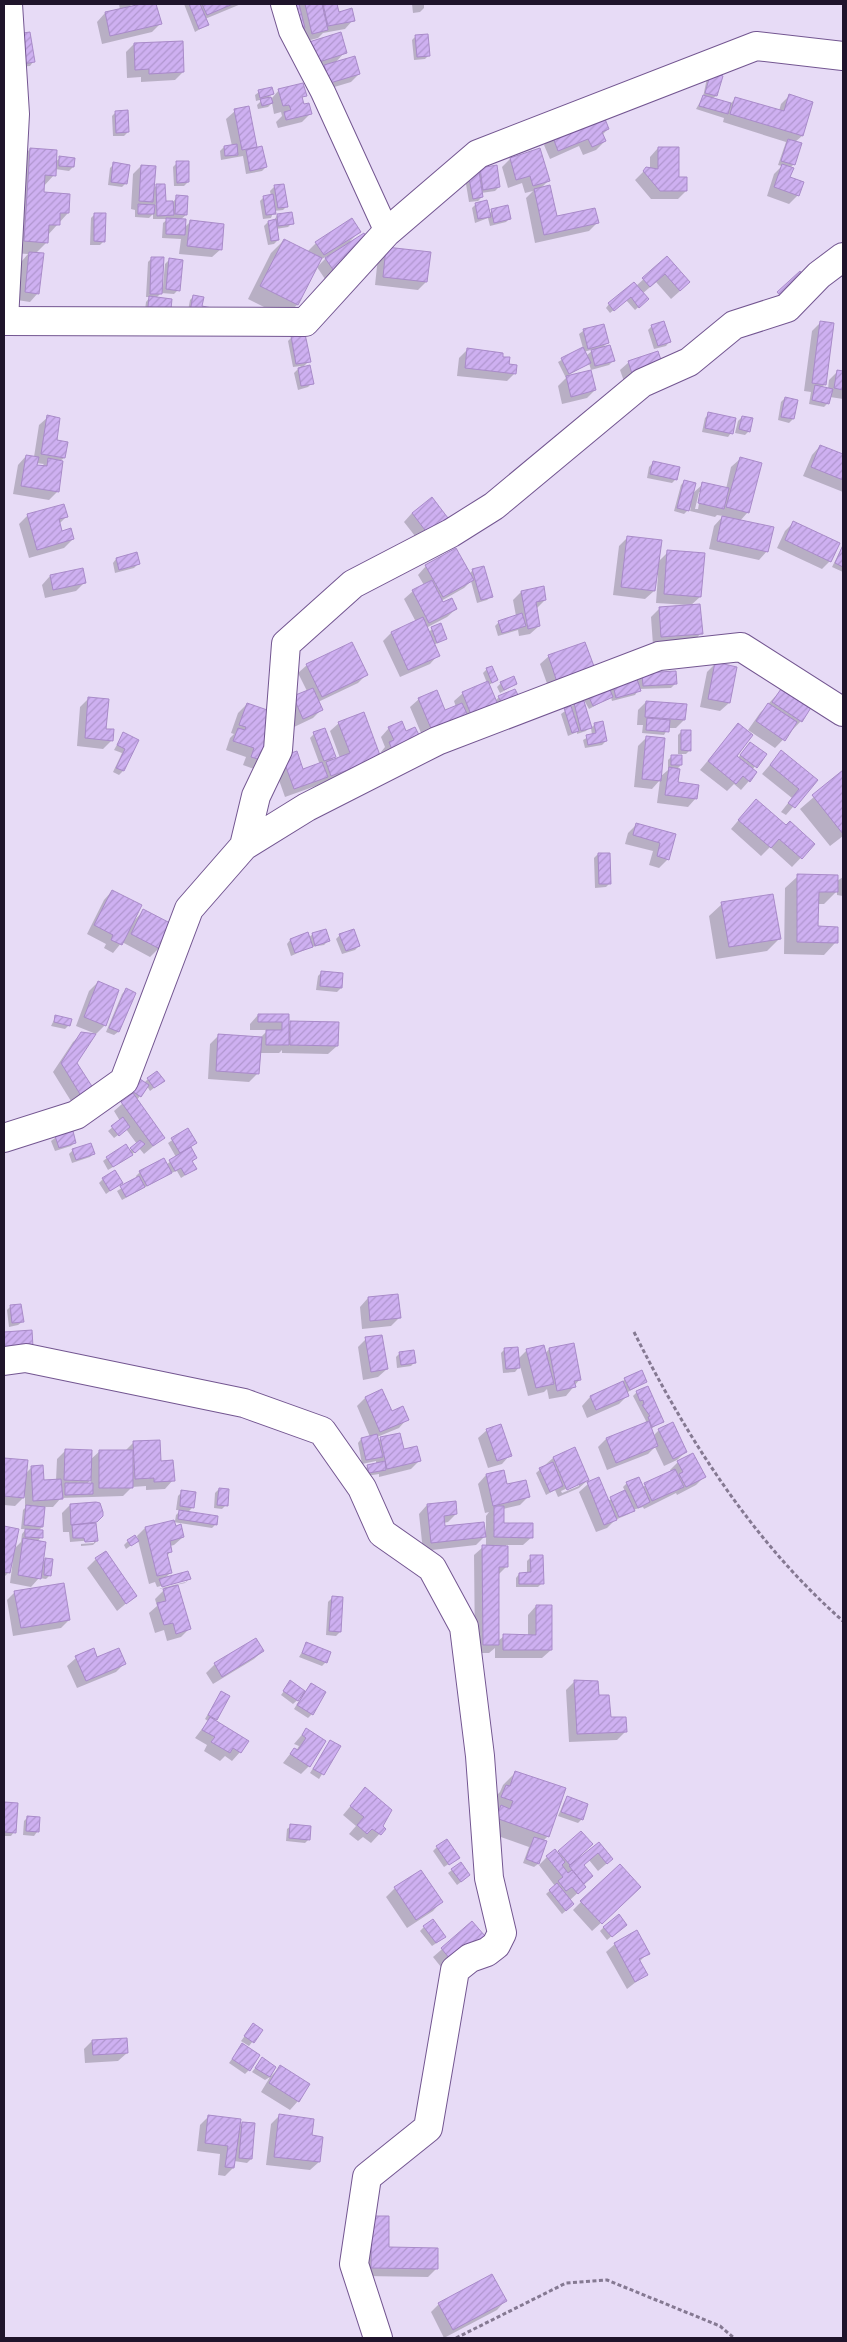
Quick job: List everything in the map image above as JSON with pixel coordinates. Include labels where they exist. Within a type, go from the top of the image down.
[{"type":"street","points":[[10,4],[17,114],[5,321],[305,322],[387,232],[478,154],[756,46],[843,56]]},
{"type":"street","points":[[283,4],[291,31],[323,92],[387,232]]},
{"type":"street","points":[[244,846],[256,796],[278,750],[286,644],[353,584],[450,533],[494,506],[642,383],[689,362],[734,325],[787,308],[819,275],[843,256]]},
{"type":"street","points":[[4,1138],[76,1115],[124,1081],[189,909],[244,846],[307,807],[438,741],[659,656],[741,647],[843,712]]},
{"type":"street","points":[[4,1361],[26,1358],[244,1403],[322,1431],[362,1488],[382,1533],[432,1568],[464,1627],[480,1756],[490,1878],[502,1934],[496,1945],[487,1952],[470,1958],[455,1970],[428,2128],[368,2177],[354,2264],[378,2338]]},
{"type":"path","points":[[634,1332],[661,1387],[721,1482],[784,1562],[843,1621]]},
{"type":"path","points":[[456,2338],[566,2283],[607,2280],[720,2326],[734,2338]]},
{"type":"building","points":[[141,4],[156,4],[162,24],[110,36],[105,12]]},
{"type":"building","points":[[189,4],[200,4],[209,25],[199,29]]},
{"type":"building","points":[[202,4],[233,4],[207,15]]},
{"type":"building","points":[[292,4],[299,4],[305,28],[295,30]]},
{"type":"building","points":[[305,4],[322,4],[328,30],[312,34]]},
{"type":"building","points":[[323,4],[337,4],[339,12],[352,8],[355,21],[328,26]]},
{"type":"building","points":[[30,32],[35,62],[22,64],[16,34]]},
{"type":"building","points":[[341,32],[347,53],[316,63],[309,42]]},
{"type":"building","points":[[428,34],[430,56],[417,57],[415,35]]},
{"type":"building","points":[[183,41],[184,72],[149,74],[149,69],[135,70],[134,43]]},
{"type":"building","points":[[355,56],[360,74],[330,83],[324,65]]},
{"type":"building","points":[[711,72],[723,76],[717,96],[705,93]]},
{"type":"building","points":[[303,83],[307,96],[302,97],[304,104],[309,103],[312,114],[286,120],[284,112],[291,110],[289,105],[283,106],[278,89]]},
{"type":"building","points":[[272,87],[274,94],[260,98],[258,90]]},
{"type":"building","points":[[789,94],[813,102],[803,136],[730,114],[735,97],[784,111]]},
{"type":"building","points":[[703,95],[731,103],[728,114],[699,106]]},
{"type":"building","points":[[271,97],[273,103],[262,106],[260,99]]},
{"type":"building","points":[[249,106],[257,147],[242,150],[234,109]]},
{"type":"building","points":[[128,110],[129,132],[116,133],[115,111]]},
{"type":"building","points":[[603,114],[609,129],[602,132],[606,141],[592,147],[588,139],[558,151],[552,135]]},
{"type":"building","points":[[788,139],[802,143],[795,165],[781,161]]},
{"type":"building","points":[[237,144],[238,155],[225,156],[224,146]]},
{"type":"building","points":[[262,146],[267,167],[250,171],[246,150]]},
{"type":"building","points":[[658,147],[679,147],[679,177],[687,177],[687,191],[660,191],[643,171],[646,167],[658,169]]},
{"type":"building","points":[[30,148],[57,150],[56,176],[45,175],[44,192],[70,194],[69,213],[60,213],[60,225],[49,225],[48,243],[24,241]]},
{"type":"building","points":[[540,148],[550,181],[533,186],[530,176],[516,180],[510,158]]},
{"type":"building","points":[[59,156],[75,158],[74,167],[59,166]]},
{"type":"building","points":[[176,161],[189,161],[189,182],[177,183]]},
{"type":"building","points":[[113,162],[130,165],[127,184],[111,182]]},
{"type":"building","points":[[782,164],[794,168],[790,177],[804,182],[799,196],[774,187]]},
{"type":"building","points":[[141,165],[156,166],[153,202],[139,201]]},
{"type":"building","points":[[497,165],[500,187],[483,190],[480,168]]},
{"type":"building","points":[[479,171],[483,197],[473,199],[468,173]]},
{"type":"building","points":[[156,184],[165,184],[166,201],[173,201],[174,215],[157,216]]},
{"type":"building","points":[[284,184],[288,207],[278,208],[274,185]]},
{"type":"building","points":[[550,185],[557,216],[595,208],[599,223],[544,235],[534,189]]},
{"type":"building","points":[[273,194],[276,214],[266,215],[263,196]]},
{"type":"building","points":[[176,195],[188,196],[187,215],[175,214]]},
{"type":"building","points":[[487,200],[491,217],[478,219],[475,203]]},
{"type":"building","points":[[138,204],[155,205],[154,214],[138,214]]},
{"type":"building","points":[[508,205],[511,219],[494,223],[491,209]]},
{"type":"building","points":[[292,212],[294,224],[278,226],[277,214]]},
{"type":"building","points":[[94,213],[106,213],[105,242],[94,241]]},
{"type":"building","points":[[166,218],[186,219],[185,235],[166,234]]},
{"type":"building","points":[[352,218],[361,232],[324,255],[315,242]]},
{"type":"building","points":[[276,219],[279,240],[271,241],[268,221]]},
{"type":"building","points":[[190,220],[224,224],[222,250],[187,246]]},
{"type":"building","points":[[364,233],[372,246],[334,271],[325,258]]},
{"type":"building","points":[[284,239],[322,258],[298,305],[260,286]]},
{"type":"building","points":[[386,247],[431,252],[427,282],[383,277]]},
{"type":"building","points":[[29,252],[44,253],[39,294],[25,292]]},
{"type":"building","points":[[667,256],[690,282],[680,291],[665,274],[650,287],[642,278]]},
{"type":"building","points":[[151,257],[164,257],[162,294],[150,294]]},
{"type":"building","points":[[169,258],[183,260],[180,291],[166,289]]},
{"type":"building","points":[[800,271],[810,282],[786,302],[777,292]]},
{"type":"building","points":[[634,282],[649,299],[639,308],[631,297],[614,311],[608,303]]},
{"type":"building","points":[[193,295],[204,297],[202,306],[222,310],[190,312]]},
{"type":"building","points":[[149,296],[172,299],[171,309],[148,307]]},
{"type":"building","points":[[664,321],[671,342],[658,346],[651,325]]},
{"type":"building","points":[[820,321],[834,323],[826,385],[812,383]]},
{"type":"building","points":[[604,324],[609,343],[588,349],[583,329]]},
{"type":"building","points":[[305,334],[311,362],[296,364],[291,336]]},
{"type":"building","points":[[610,345],[615,361],[595,366],[591,350]]},
{"type":"building","points":[[583,347],[591,363],[569,374],[561,358]]},
{"type":"building","points":[[467,348],[503,353],[503,357],[510,357],[509,364],[517,365],[516,374],[465,368]]},
{"type":"building","points":[[658,351],[663,366],[633,377],[628,361]]},
{"type":"building","points":[[310,365],[314,384],[301,386],[298,368]]},
{"type":"building","points":[[591,370],[596,390],[571,397],[566,376]]},
{"type":"building","points":[[837,370],[843,371],[843,390],[834,388]]},
{"type":"building","points":[[815,385],[833,389],[829,404],[812,400]]},
{"type":"building","points":[[785,397],[798,400],[794,419],[781,417]]},
{"type":"building","points":[[708,412],[736,418],[733,434],[705,428]]},
{"type":"building","points":[[47,415],[60,418],[57,440],[68,442],[65,458],[41,454]]},
{"type":"building","points":[[742,416],[753,418],[750,432],[739,429]]},
{"type":"building","points":[[820,445],[843,454],[843,480],[811,467]]},
{"type":"building","points":[[26,455],[39,457],[37,465],[47,466],[48,458],[63,461],[59,492],[21,486]]},
{"type":"building","points":[[740,457],[762,463],[749,513],[726,507]]},
{"type":"building","points":[[653,461],[680,467],[677,480],[650,474]]},
{"type":"building","points":[[684,480],[696,483],[689,511],[677,508]]},
{"type":"building","points":[[702,482],[729,488],[724,509],[698,503]]},
{"type":"building","points":[[432,497],[451,522],[431,538],[412,513]]},
{"type":"building","points":[[64,504],[68,517],[59,519],[62,531],[71,528],[74,539],[37,550],[27,514]]},
{"type":"building","points":[[722,516],[774,527],[768,552],[717,541]]},
{"type":"building","points":[[793,521],[840,543],[831,562],[785,540]]},
{"type":"building","points":[[627,536],[662,540],[655,591],[621,587]]},
{"type":"building","points":[[843,545],[843,567],[835,563]]},
{"type":"building","points":[[456,548],[474,580],[443,597],[425,565]]},
{"type":"building","points":[[667,550],[705,553],[701,597],[664,594]]},
{"type":"building","points":[[137,552],[140,564],[119,570],[116,558]]},
{"type":"building","points":[[484,566],[493,597],[481,600],[472,569]]},
{"type":"building","points":[[83,568],[86,583],[53,590],[50,575]]},
{"type":"building","points":[[432,580],[443,602],[452,598],[457,609],[429,623],[412,590]]},
{"type":"building","points":[[544,586],[546,600],[536,602],[540,626],[528,629],[521,591]]},
{"type":"building","points":[[700,604],[703,634],[661,637],[659,607]]},
{"type":"building","points":[[522,613],[526,626],[502,633],[498,621]]},
{"type":"building","points":[[423,617],[440,656],[408,670],[391,632]]},
{"type":"building","points":[[441,623],[447,639],[437,643],[431,627]]},
{"type":"building","points":[[352,642],[368,675],[322,697],[306,664]]},
{"type":"building","points":[[585,642],[595,669],[557,682],[548,655]]},
{"type":"building","points":[[715,662],[737,667],[730,703],[708,699]]},
{"type":"building","points":[[492,666],[498,680],[492,683],[486,668]]},
{"type":"building","points":[[676,671],[677,684],[643,686],[642,673]]},
{"type":"building","points":[[514,676],[517,684],[504,690],[500,682]]},
{"type":"building","points":[[637,679],[641,691],[616,698],[613,685]]},
{"type":"building","points":[[488,681],[499,707],[472,717],[462,692]]},
{"type":"building","points":[[608,685],[613,697],[593,706],[588,695]]},
{"type":"building","points":[[783,686],[812,706],[802,722],[772,702]]},
{"type":"building","points":[[313,688],[323,710],[303,719],[293,696]]},
{"type":"building","points":[[515,689],[519,697],[502,704],[498,696]]},
{"type":"building","points":[[437,690],[445,710],[462,703],[469,718],[433,733],[418,698]]},
{"type":"building","points":[[88,697],[109,699],[106,729],[114,729],[113,741],[85,738]]},
{"type":"building","points":[[584,701],[592,728],[581,731],[574,703]]},
{"type":"building","points":[[646,701],[687,704],[685,720],[645,717]]},
{"type":"building","points":[[247,703],[276,713],[264,761],[251,757],[254,748],[233,741],[238,728],[245,730],[246,727],[239,725]]},
{"type":"building","points":[[768,703],[797,722],[785,741],[756,721]]},
{"type":"building","points":[[571,706],[579,731],[572,733],[564,708]]},
{"type":"building","points":[[364,712],[381,758],[331,776],[326,762],[350,753],[338,722]]},
{"type":"building","points":[[647,718],[670,720],[669,732],[646,730]]},
{"type":"building","points":[[402,721],[406,731],[415,727],[421,739],[393,752],[389,742],[394,740],[388,727]]},
{"type":"building","points":[[603,721],[607,741],[588,745],[586,735],[596,733],[594,723]]},
{"type":"building","points":[[738,723],[753,735],[737,756],[757,772],[750,782],[743,776],[736,784],[708,761]]},
{"type":"building","points":[[325,728],[336,757],[324,761],[313,732]]},
{"type":"building","points":[[681,730],[691,730],[691,751],[681,750]]},
{"type":"building","points":[[123,732],[139,740],[124,771],[116,768],[125,749],[117,745]]},
{"type":"building","points":[[646,736],[665,738],[661,781],[642,779]]},
{"type":"building","points":[[750,742],[767,754],[757,768],[740,755]]},
{"type":"building","points":[[781,750],[818,780],[795,808],[788,803],[799,789],[770,765]]},
{"type":"building","points":[[297,751],[303,769],[322,762],[328,777],[294,789],[282,756]]},
{"type":"building","points":[[671,755],[682,755],[682,765],[671,765]]},
{"type":"building","points":[[669,767],[680,769],[678,782],[699,785],[697,799],[665,795]]},
{"type":"building","points":[[843,770],[843,834],[812,795]]},
{"type":"building","points":[[756,799],[786,825],[790,821],[815,844],[802,859],[779,839],[771,848],[738,820]]},
{"type":"building","points":[[636,823],[676,834],[669,860],[657,856],[660,843],[633,835]]},
{"type":"building","points":[[598,853],[610,853],[611,884],[599,884]]},
{"type":"building","points":[[797,874],[838,875],[838,892],[819,892],[818,926],[838,927],[838,943],[797,942]]},
{"type":"building","points":[[112,890],[142,905],[122,945],[111,940],[113,935],[94,925]]},
{"type":"building","points":[[773,894],[781,939],[729,947],[721,902]]},
{"type":"building","points":[[143,909],[172,924],[160,949],[131,934]]},
{"type":"building","points":[[326,929],[330,941],[315,946],[312,933]]},
{"type":"building","points":[[354,929],[360,946],[346,951],[339,934]]},
{"type":"building","points":[[308,932],[313,947],[295,953],[290,939]]},
{"type":"building","points":[[321,971],[343,973],[342,988],[320,986]]},
{"type":"building","points":[[98,981],[119,990],[106,1026],[84,1017]]},
{"type":"building","points":[[126,988],[136,993],[119,1032],[109,1028]]},
{"type":"building","points":[[258,1014],[289,1014],[289,1045],[266,1045],[266,1030],[282,1030],[282,1022],[258,1022]]},
{"type":"building","points":[[55,1015],[72,1019],[70,1026],[54,1022]]},
{"type":"building","points":[[290,1021],[339,1022],[338,1046],[290,1045]]},
{"type":"building","points":[[81,1032],[96,1034],[77,1063],[95,1091],[83,1099],[61,1063]]},
{"type":"building","points":[[218,1034],[262,1037],[259,1074],[216,1071]]},
{"type":"building","points":[[157,1071],[165,1081],[154,1088],[147,1078]]},
{"type":"building","points":[[140,1079],[149,1085],[141,1097],[132,1091]]},
{"type":"building","points":[[133,1093],[165,1138],[153,1146],[121,1102]]},
{"type":"building","points":[[123,1117],[130,1127],[119,1136],[111,1126]]},
{"type":"building","points":[[188,1128],[197,1143],[180,1153],[171,1138]]},
{"type":"building","points":[[73,1131],[76,1143],[59,1148],[55,1136]]},
{"type":"building","points":[[140,1140],[145,1144],[135,1153],[130,1148]]},
{"type":"building","points":[[91,1143],[95,1154],[76,1160],[72,1149]]},
{"type":"building","points":[[126,1144],[133,1155],[113,1167],[106,1157]]},
{"type":"building","points":[[191,1147],[197,1158],[192,1161],[197,1169],[185,1175],[181,1168],[175,1171],[169,1160]]},
{"type":"building","points":[[164,1158],[172,1173],[147,1186],[139,1171]]},
{"type":"building","points":[[115,1170],[123,1183],[110,1191],[102,1178]]},
{"type":"building","points":[[139,1176],[145,1187],[126,1197],[120,1186]]},
{"type":"building","points":[[398,1294],[401,1318],[370,1321],[368,1297]]},
{"type":"building","points":[[21,1304],[24,1322],[12,1323],[10,1305]]},
{"type":"building","points":[[32,1330],[33,1347],[4,1348],[4,1332]]},
{"type":"building","points":[[382,1335],[388,1369],[371,1372],[365,1337]]},
{"type":"building","points":[[574,1343],[581,1380],[574,1381],[576,1387],[557,1391],[549,1348]]},
{"type":"building","points":[[544,1345],[554,1384],[536,1388],[526,1349]]},
{"type":"building","points":[[518,1347],[520,1368],[506,1369],[504,1348]]},
{"type":"building","points":[[414,1350],[416,1363],[401,1365],[399,1352]]},
{"type":"building","points":[[642,1370],[647,1382],[630,1390],[624,1378]]},
{"type":"building","points":[[623,1381],[629,1396],[596,1410],[590,1396]]},
{"type":"building","points":[[648,1386],[664,1422],[652,1427],[648,1417],[650,1416],[642,1405],[644,1405],[643,1400],[640,1401],[636,1391]]},
{"type":"building","points":[[382,1389],[392,1411],[403,1406],[409,1420],[380,1432],[365,1397]]},
{"type":"building","points":[[649,1421],[658,1446],[616,1463],[606,1438]]},
{"type":"building","points":[[673,1422],[687,1452],[673,1459],[658,1429]]},
{"type":"building","points":[[501,1424],[512,1456],[497,1461],[486,1429]]},
{"type":"building","points":[[400,1433],[404,1449],[417,1446],[421,1461],[387,1469],[380,1437]]},
{"type":"building","points":[[377,1434],[383,1457],[366,1460],[361,1438]]},
{"type":"building","points":[[160,1440],[161,1461],[173,1460],[175,1481],[154,1482],[154,1478],[135,1479],[133,1441]]},
{"type":"building","points":[[575,1447],[589,1480],[567,1490],[553,1457]]},
{"type":"building","points":[[65,1449],[92,1450],[91,1481],[64,1480]]},
{"type":"building","points":[[99,1450],[133,1450],[133,1488],[99,1488]]},
{"type":"building","points":[[693,1453],[706,1477],[686,1487],[679,1474],[683,1472],[677,1461]]},
{"type":"building","points":[[4,1458],[28,1460],[24,1498],[4,1496]]},
{"type":"building","points":[[385,1461],[386,1470],[369,1473],[367,1465]]},
{"type":"building","points":[[553,1462],[563,1486],[550,1492],[539,1468]]},
{"type":"building","points":[[43,1465],[44,1480],[61,1479],[63,1499],[33,1501],[31,1466]]},
{"type":"building","points":[[675,1469],[684,1487],[652,1501],[644,1483]]},
{"type":"building","points":[[504,1470],[507,1484],[526,1480],[530,1497],[493,1506],[486,1474]]},
{"type":"building","points":[[599,1477],[617,1520],[604,1525],[587,1482]]},
{"type":"building","points":[[639,1477],[650,1502],[638,1508],[626,1482]]},
{"type":"building","points":[[65,1483],[93,1483],[93,1494],[65,1495]]},
{"type":"building","points":[[219,1488],[229,1489],[228,1506],[217,1505]]},
{"type":"building","points":[[181,1490],[196,1492],[194,1508],[180,1506]]},
{"type":"building","points":[[625,1490],[635,1511],[619,1517],[610,1497]]},
{"type":"building","points":[[456,1501],[457,1514],[444,1516],[445,1526],[484,1522],[486,1537],[431,1543],[427,1504]]},
{"type":"building","points":[[100,1503],[103,1512],[103,1516],[97,1522],[71,1525],[70,1504]]},
{"type":"building","points":[[26,1505],[45,1507],[43,1527],[24,1525]]},
{"type":"building","points":[[494,1506],[504,1506],[504,1523],[533,1523],[533,1538],[494,1537]]},
{"type":"building","points":[[179,1510],[218,1516],[217,1525],[178,1519]]},
{"type":"building","points":[[174,1520],[176,1526],[181,1524],[184,1537],[170,1541],[172,1552],[167,1553],[172,1573],[157,1576],[145,1527]]},
{"type":"building","points":[[96,1523],[98,1541],[85,1542],[84,1538],[73,1538],[72,1525]]},
{"type":"building","points":[[4,1526],[19,1529],[10,1573],[4,1572]]},
{"type":"building","points":[[25,1529],[43,1530],[43,1538],[25,1537]]},
{"type":"building","points":[[135,1535],[139,1541],[131,1546],[127,1540]]},
{"type":"building","points":[[23,1538],[46,1542],[41,1579],[18,1575]]},
{"type":"building","points":[[482,1545],[508,1546],[508,1567],[499,1567],[499,1645],[483,1645]]},
{"type":"building","points":[[106,1551],[137,1596],[126,1604],[95,1558]]},
{"type":"building","points":[[530,1555],[543,1555],[544,1584],[519,1584],[519,1573],[531,1572]]},
{"type":"building","points":[[45,1558],[53,1559],[51,1576],[44,1575]]},
{"type":"building","points":[[188,1571],[191,1579],[162,1587],[159,1579]]},
{"type":"building","points":[[64,1583],[70,1620],[21,1628],[14,1591]]},
{"type":"building","points":[[178,1585],[191,1629],[176,1634],[173,1623],[164,1625],[157,1603],[166,1601],[163,1589]]},
{"type":"building","points":[[332,1596],[343,1597],[341,1632],[329,1631]]},
{"type":"building","points":[[536,1605],[552,1605],[552,1650],[503,1650],[503,1634],[536,1635]]},
{"type":"building","points":[[256,1638],[264,1651],[222,1677],[214,1663]]},
{"type":"building","points":[[306,1642],[331,1652],[327,1663],[302,1653]]},
{"type":"building","points":[[94,1648],[97,1657],[119,1648],[126,1664],[86,1681],[75,1656]]},
{"type":"building","points":[[290,1680],[305,1691],[298,1701],[283,1691]]},
{"type":"building","points":[[574,1680],[598,1681],[599,1695],[609,1695],[611,1717],[626,1717],[627,1732],[577,1734]]},
{"type":"building","points":[[311,1683],[326,1692],[313,1715],[297,1705]]},
{"type":"building","points":[[221,1691],[230,1696],[217,1720],[208,1715]]},
{"type":"building","points":[[210,1717],[249,1741],[241,1753],[233,1748],[230,1753],[211,1742],[215,1737],[202,1730]]},
{"type":"building","points":[[306,1728],[326,1741],[310,1767],[290,1754],[294,1748],[298,1750],[306,1738],[302,1735]]},
{"type":"building","points":[[330,1740],[341,1746],[324,1775],[313,1769]]},
{"type":"building","points":[[515,1771],[566,1788],[549,1837],[496,1818],[501,1805],[510,1809],[513,1801],[501,1797],[506,1785],[510,1786]]},
{"type":"building","points":[[365,1787],[392,1810],[383,1826],[386,1829],[381,1835],[372,1829],[367,1834],[357,1825],[364,1817],[350,1806]]},
{"type":"building","points":[[567,1796],[588,1804],[583,1820],[561,1812]]},
{"type":"building","points":[[4,1802],[18,1803],[16,1833],[4,1832]]},
{"type":"building","points":[[27,1816],[40,1817],[39,1832],[26,1831]]},
{"type":"building","points":[[290,1824],[311,1826],[310,1840],[289,1838]]},
{"type":"building","points":[[581,1831],[593,1844],[570,1865],[558,1851]]},
{"type":"building","points":[[534,1837],[547,1841],[539,1864],[526,1859]]},
{"type":"building","points":[[447,1839],[460,1858],[449,1865],[436,1846]]},
{"type":"building","points":[[599,1842],[613,1859],[607,1864],[598,1853],[584,1865],[593,1876],[584,1884],[569,1866]]},
{"type":"building","points":[[555,1849],[565,1862],[562,1865],[568,1873],[572,1870],[586,1887],[578,1894],[572,1887],[566,1891],[558,1881],[563,1877],[546,1856]]},
{"type":"building","points":[[461,1862],[470,1875],[461,1882],[451,1869]]},
{"type":"building","points":[[620,1864],[641,1887],[602,1924],[580,1901]]},
{"type":"building","points":[[421,1870],[443,1902],[416,1920],[394,1887]]},
{"type":"building","points":[[557,1883],[574,1904],[566,1911],[549,1890]]},
{"type":"building","points":[[619,1914],[627,1925],[612,1937],[603,1927]]},
{"type":"building","points":[[433,1919],[446,1937],[436,1943],[423,1926]]},
{"type":"building","points":[[472,1921],[485,1936],[454,1964],[441,1948]]},
{"type":"building","points":[[637,1930],[650,1954],[639,1959],[648,1975],[635,1982],[614,1943]]},
{"type":"building","points":[[253,2023],[263,2030],[254,2043],[244,2036]]},
{"type":"building","points":[[127,2038],[128,2053],[93,2055],[92,2040]]},
{"type":"building","points":[[242,2043],[260,2055],[250,2071],[232,2059]]},
{"type":"building","points":[[262,2057],[276,2067],[270,2077],[255,2068]]},
{"type":"building","points":[[280,2065],[310,2084],[299,2102],[269,2083]]},
{"type":"building","points":[[279,2114],[314,2119],[312,2135],[323,2137],[320,2162],[274,2157]]},
{"type":"building","points":[[208,2115],[241,2119],[234,2168],[225,2167],[228,2146],[205,2143]]},
{"type":"building","points":[[242,2122],[255,2123],[252,2159],[239,2158]]},
{"type":"building","points":[[372,2216],[389,2216],[389,2247],[438,2248],[438,2269],[371,2268]]},
{"type":"building","points":[[492,2274],[507,2301],[453,2330],[438,2303]]}]
